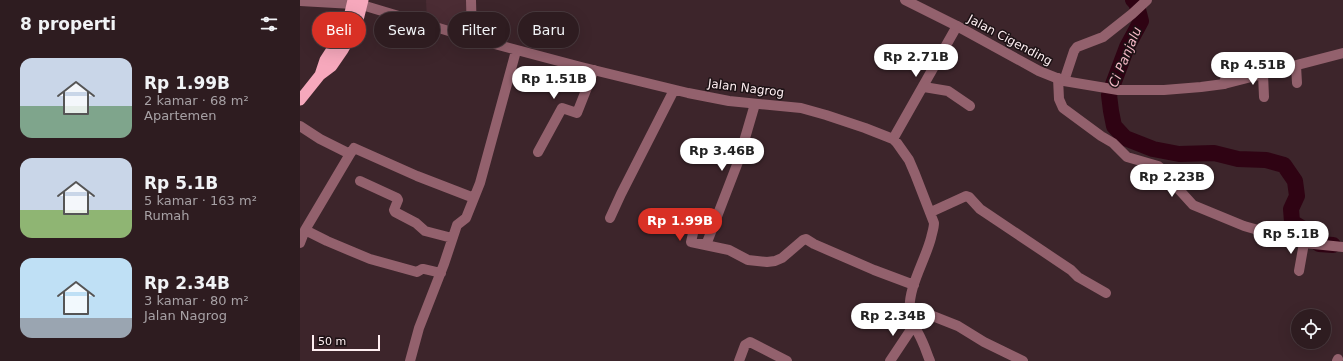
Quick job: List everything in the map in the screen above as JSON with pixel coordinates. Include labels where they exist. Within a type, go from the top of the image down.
[{"type":"highway","points":[[300,100],[320,75],[325,60],[347,26],[358,2]]},
{"type":"street","points":[[471,0],[471,12]]},
{"type":"street","name":"Jalan Cigending","points":[[905,0],[957,26],[1030,67],[1061,80],[1114,89],[1164,90],[1224,84],[1343,53]]},
{"type":"street","points":[[1147,0],[1132,14],[1102,37],[1077,47],[1061,80],[1058,98],[1063,108],[1113,143],[1127,157],[1158,166],[1167,173],[1173,183],[1193,205],[1244,226],[1304,243],[1343,247]]},
{"type":"street","name":"Jalan Nagrog","points":[[300,1],[358,2],[448,30]]},
{"type":"street","points":[[930,361],[922,339],[914,326],[910,314],[910,307],[914,285],[929,247],[934,227],[931,212],[909,160],[893,139],[924,87],[957,26]]},
{"type":"street","name":"Jalan Nagrog","points":[[509,48],[674,90],[729,101],[801,108],[826,115],[893,139]]},
{"type":"street","points":[[410,361],[419,328],[441,273],[457,225],[466,218],[480,183],[516,50]]},
{"type":"street","points":[[1224,84],[1229,63]]},
{"type":"street","points":[[1296,66],[1298,83]]},
{"type":"street","points":[[538,152],[562,108],[577,113],[594,70]]},
{"type":"street","points":[[1263,74],[1264,97]]},
{"type":"street","points":[[924,87],[948,91],[970,106]]},
{"type":"street","points":[[610,218],[674,90]]},
{"type":"street","points":[[706,245],[738,162],[755,104]]},
{"type":"street","points":[[300,126],[320,139],[350,154]]},
{"type":"street","points":[[300,243],[305,230],[354,148],[417,176],[474,198]]},
{"type":"street","points":[[360,181],[397,198],[398,200],[394,210],[395,212],[416,223],[425,231],[452,238]]},
{"type":"street","points":[[931,212],[966,196],[969,197],[980,209],[1071,270],[1078,277],[1106,294]]},
{"type":"street","points":[[676,221],[694,229],[691,242],[729,250],[748,260],[767,262],[775,261],[782,258],[806,239],[814,244],[874,270],[914,285]]},
{"type":"street","points":[[305,230],[327,242],[370,259],[417,272],[424,268],[441,273]]},
{"type":"street","points":[[1299,271],[1304,243]]},
{"type":"street","points":[[910,307],[958,326],[984,342],[1023,361]]},
{"type":"street","points":[[890,361],[914,326]]},
{"type":"street","points":[[739,361],[746,345],[750,342],[787,361]]},
{"type":"shaded area","points":[[426,0],[470,0],[471,12],[448,12],[448,30],[440,27],[440,12],[427,12]]},
{"type":"waterway","name":"Ci Panjalu","points":[[1133,0],[1136,2],[1141,21],[1127,47],[1109,95],[1114,126],[1125,138],[1153,149],[1179,154],[1214,153],[1238,159],[1266,160],[1284,165],[1295,181],[1297,196],[1291,209],[1292,222],[1302,228],[1319,244],[1333,245]]}]
